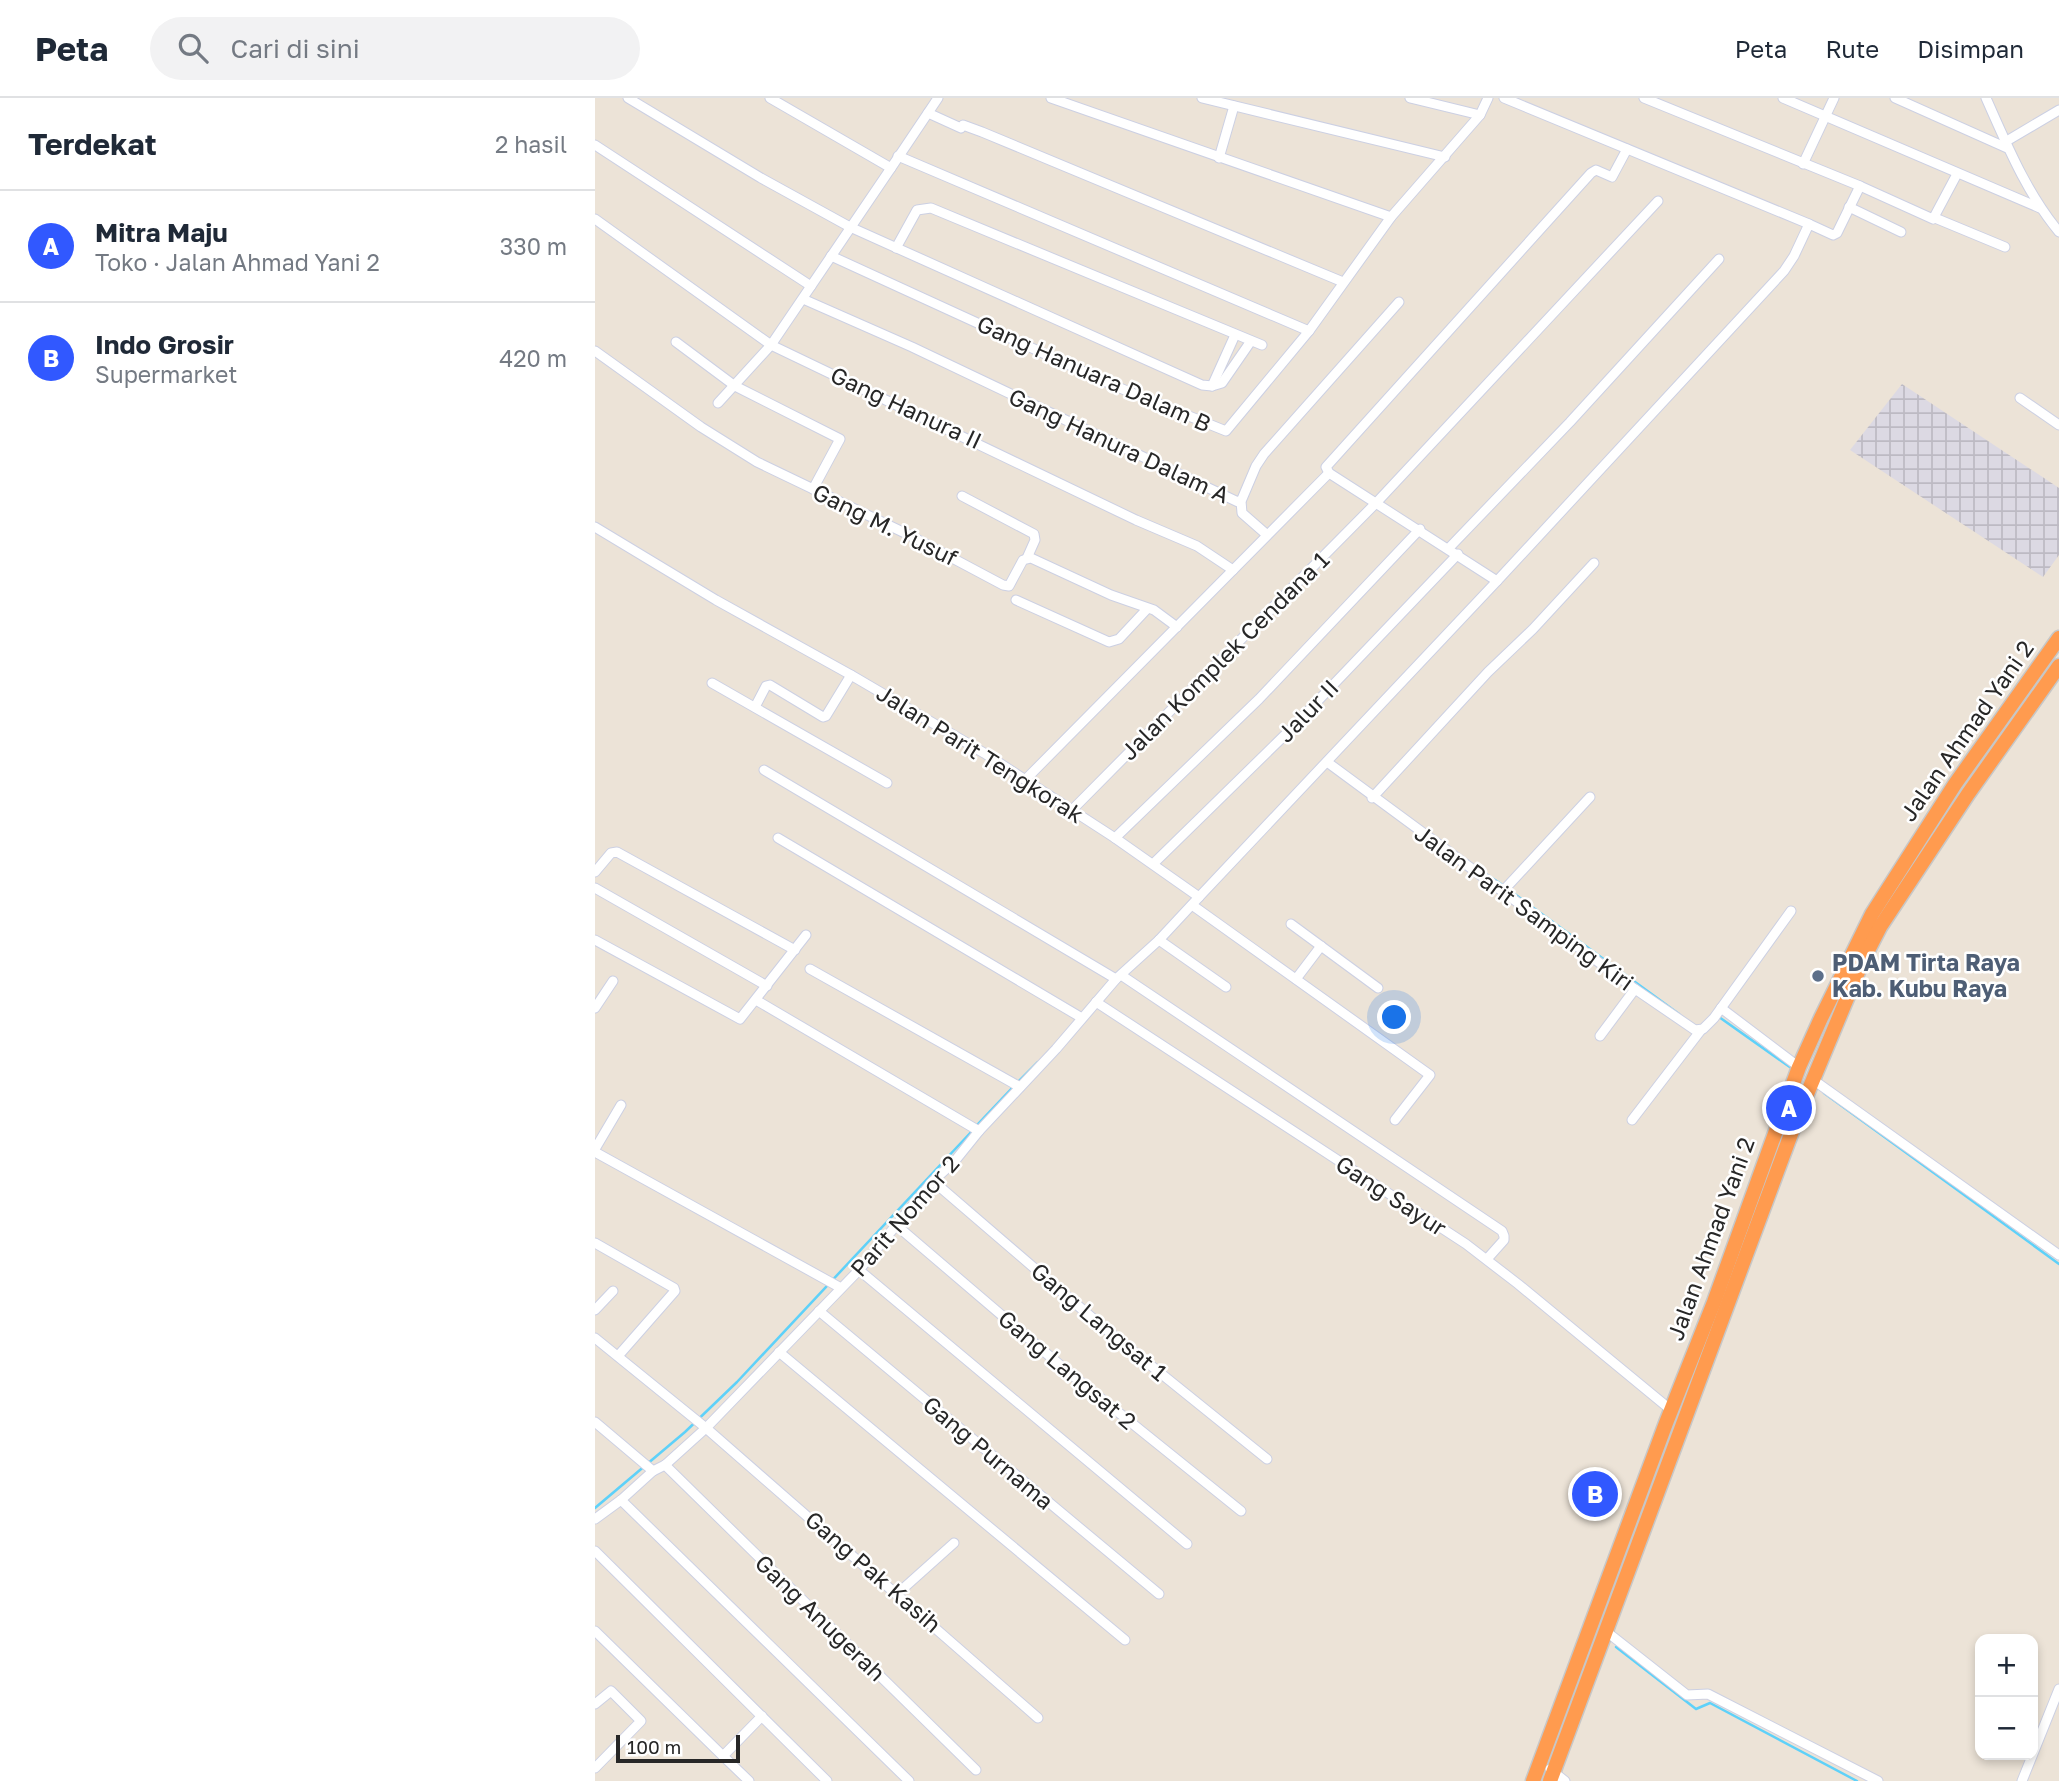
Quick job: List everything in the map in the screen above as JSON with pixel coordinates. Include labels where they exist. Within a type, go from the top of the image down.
[{"type":"highway","name":"Jalan Ahmad Yani 2","points":[[1533,1781],[1798,1071],[1872,914],[1955,784],[2059,638]]},
{"type":"highway","name":"Jalan Ahmad Yani 2","points":[[1556,1778],[1607,1632],[1811,1083],[1863,960],[1880,927],[1968,794],[2059,666]]},
{"type":"highway","points":[[1714,1302],[1728,1308]]},
{"type":"street","points":[[628,98],[761,178],[850,227],[1202,385],[1222,383],[1251,341]]},
{"type":"street","points":[[770,98],[891,168]]},
{"type":"street","points":[[718,403],[771,345],[938,98]]},
{"type":"street","points":[[1051,98],[1391,217]]},
{"type":"street","points":[[1202,98],[1445,157]]},
{"type":"street","points":[[1409,98],[1480,115]]},
{"type":"street","name":"Gang Hanuara Dalam B","points":[[831,256],[1115,386],[1224,431],[1309,331],[1391,217],[1480,115],[1488,98]]},
{"type":"street","points":[[1504,98],[1836,234],[1860,186]]},
{"type":"street","points":[[1644,98],[2005,247]]},
{"type":"street","points":[[1783,98],[2040,208]]},
{"type":"street","points":[[1803,164],[1834,98]]},
{"type":"street","points":[[1895,98],[2006,145]]},
{"type":"street","points":[[1986,98],[2006,145],[2040,208],[2059,232]]},
{"type":"street","points":[[1219,158],[1234,106]]},
{"type":"street","points":[[2006,145],[2059,110]]},
{"type":"street","points":[[928,113],[961,128],[963,125],[982,132],[1343,282]]},
{"type":"street","points":[[595,145],[811,286]]},
{"type":"street","points":[[1497,581],[1420,529],[1329,473],[1326,470],[1327,465],[1594,170],[1612,177],[1627,149]]},
{"type":"street","points":[[898,156],[1309,331]]},
{"type":"street","points":[[1935,217],[1957,174]]},
{"type":"street","name":"Jalan Komplek Cendana 1","points":[[1072,810],[1377,502],[1658,201]]},
{"type":"street","points":[[1849,207],[1901,232]]},
{"type":"street","points":[[896,248],[917,210],[931,208],[1262,345]]},
{"type":"street","name":"Gang Hanura II","points":[[595,219],[771,345],[1136,520],[1197,546],[1233,570]]},
{"type":"street","points":[[1196,901],[1784,271],[1809,224]]},
{"type":"street","name":"Jalur II","points":[[1153,864],[1290,730],[1719,259]]},
{"type":"street","name":"Gang Hanura Dalam A","points":[[803,299],[1241,501],[1264,454],[1399,303]]},
{"type":"street","points":[[1212,386],[1235,335]]},
{"type":"street","points":[[676,342],[735,386],[840,439],[813,489]]},
{"type":"street","name":"Gang M. Yusuf","points":[[595,351],[757,462],[909,535],[1003,585],[1009,586],[1012,583],[1023,560],[1027,558]]},
{"type":"street","points":[[2020,398],[2059,425]]},
{"type":"street","points":[[1026,779],[1329,473]]},
{"type":"street","points":[[962,496],[1034,534],[1035,540],[1027,558],[1159,613],[1177,627]]},
{"type":"street","points":[[1241,501],[1242,513],[1266,534]]},
{"type":"street","name":"Jalan Parit Tengkorak","points":[[595,527],[1026,779],[1153,864],[1296,979],[1430,1075],[1395,1119]]},
{"type":"street","points":[[1115,838],[1259,699],[1420,529]]},
{"type":"street","points":[[1372,798],[1488,672],[1533,629],[1594,563]]},
{"type":"street","points":[[1016,600],[1109,642],[1119,639],[1147,609]]},
{"type":"street","points":[[755,707],[766,685],[770,685],[823,717],[851,675]]},
{"type":"street","points":[[712,683],[887,783]]},
{"type":"street","name":"Jalan Parit Samping Kiri","points":[[1327,762],[1372,798],[1506,888],[1635,989],[1691,1028],[1701,1030]]},
{"type":"street","points":[[764,770],[1119,977],[1502,1231],[1504,1240],[1486,1259]]},
{"type":"street","points":[[1506,888],[1590,797]]},
{"type":"street","points":[[778,838],[1082,1018]]},
{"type":"street","points":[[595,872],[611,853],[617,852],[795,950]]},
{"type":"street","points":[[595,888],[767,986]]},
{"type":"street","name":"Parit Nomor 2","points":[[597,1515],[621,1500],[653,1471],[665,1465],[706,1428],[819,1311],[834,1285],[859,1270],[933,1181],[954,1162],[979,1130],[1119,977],[1196,901]]},
{"type":"street","points":[[1632,1120],[1717,1013],[1791,911]]},
{"type":"street","points":[[1290,924],[1378,988]]},
{"type":"street","points":[[595,940],[740,1019],[806,935]]},
{"type":"street","points":[[1159,940],[1226,987]]},
{"type":"street","points":[[1296,979],[1321,946]]},
{"type":"street","points":[[810,969],[1020,1087]]},
{"type":"street","points":[[595,1009],[613,981]]},
{"type":"street","points":[[1599,1036],[1635,989]]},
{"type":"street","points":[[756,1000],[979,1130]]},
{"type":"street","name":"Gang Sayur","points":[[1096,1002],[1486,1259],[1671,1410]]},
{"type":"street","points":[[1717,1013],[1798,1071]]},
{"type":"street","points":[[1811,1083],[2059,1255]]},
{"type":"street","points":[[621,1105],[595,1151],[834,1285]]},
{"type":"street","name":"Gang Langsat 1","points":[[933,1181],[1097,1322],[1267,1460]]},
{"type":"street","name":"Gang Langsat 2","points":[[896,1225],[1100,1398],[1241,1511]]},
{"type":"street","points":[[595,1243],[675,1291],[618,1356]]},
{"type":"street","points":[[859,1270],[1187,1545]]},
{"type":"street","points":[[595,1310],[613,1292]]},
{"type":"street","name":"Gang Purnama","points":[[819,1311],[1159,1594]]},
{"type":"street","name":"Gang Pak Kasih","points":[[595,1338],[706,1428],[1038,1717]]},
{"type":"street","points":[[779,1352],[1125,1640]]},
{"type":"street","points":[[595,1422],[653,1471]]},
{"type":"street","name":"Gang Anugerah","points":[[665,1465],[976,1770]]},
{"type":"street","points":[[621,1500],[909,1781]]},
{"type":"street","points":[[897,1594],[954,1543]]},
{"type":"street","points":[[595,1551],[827,1781]]},
{"type":"street","points":[[595,1631],[749,1781]]},
{"type":"street","points":[[1607,1632],[1686,1695],[1708,1694],[1878,1781]]},
{"type":"street","points":[[2022,1781],[2059,1689]]},
{"type":"street","points":[[595,1704],[611,1691],[641,1721],[595,1768]]},
{"type":"street","points":[[723,1756],[762,1716]]},
{"type":"street","points":[[1540,1764],[1556,1778]]},
{"type":"shaded area","points":[[1902,384],[2059,488],[2059,555],[2043,577],[1850,450]]},
{"type":"waterway","points":[[1483,872],[1504,886]]},
{"type":"waterway","points":[[1509,890],[1679,1014]]},
{"type":"waterway","points":[[1719,1017],[1794,1070]]},
{"type":"waterway","points":[[1018,1082],[1038,1062]]},
{"type":"waterway","points":[[977,1125],[1013,1087]]},
{"type":"waterway","points":[[1824,1093],[2059,1264]]},
{"type":"waterway","points":[[595,1508],[685,1432],[737,1382],[973,1130]]},
{"type":"waterway","points":[[1616,1647],[1696,1709],[1710,1703],[1857,1781]]},
{"type":"place","name":"PDAM Tirta Raya Kab. Kubu Raya","points":[[1818,976]]},
{"type":"place","name":"Mitra Maju","points":[[1789,1108]]},
{"type":"place","name":"Indo Grosir","points":[[1595,1494]]}]
